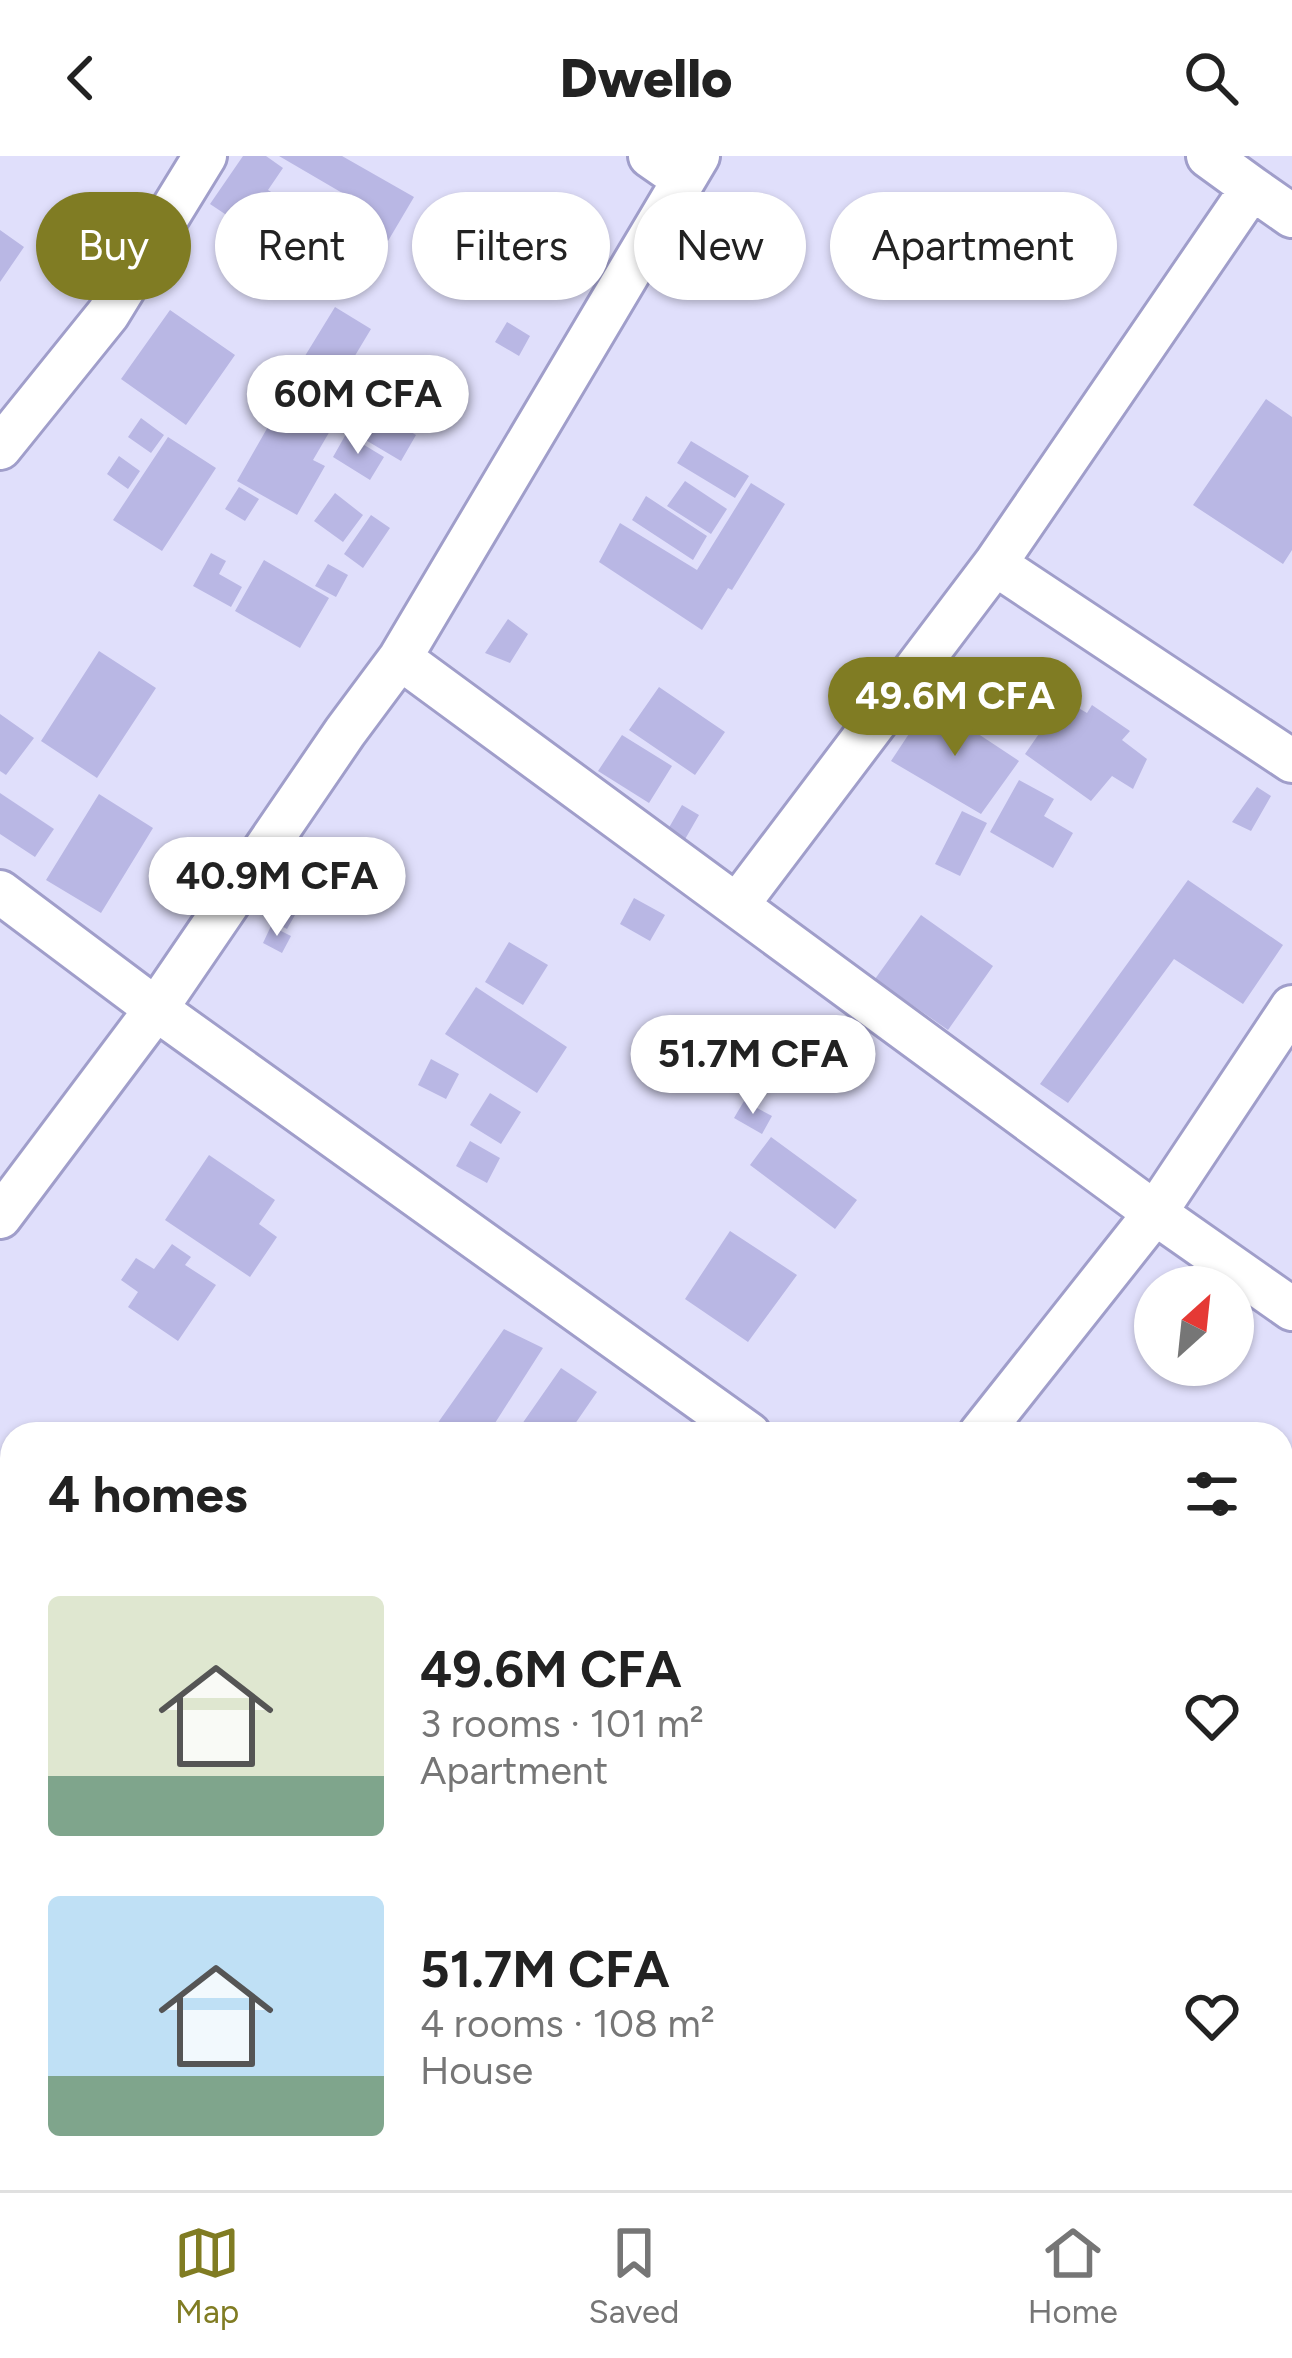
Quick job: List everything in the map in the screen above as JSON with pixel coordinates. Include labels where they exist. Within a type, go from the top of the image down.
[{"type":"street","points":[[0,448],[14,402],[108,314],[205,156]]},
{"type":"street","points":[[1208,156],[1292,215]]},
{"type":"street","points":[[0,1217],[156,1009],[400,658],[677,164]]},
{"type":"street","points":[[738,904],[995,564],[1252,188]]},
{"type":"street","points":[[995,564],[1292,761]]},
{"type":"street","points":[[400,658],[1155,1214],[1292,1309]]},
{"type":"street","points":[[0,892],[732,1422]]},
{"type":"street","points":[[990,1422],[1155,1214],[1292,1006]]},
{"type":"building","points":[[243,156],[266,156],[283,168],[268,190],[271,192],[218,192]]},
{"type":"building","points":[[279,156],[342,156],[412,196],[412,200],[388,241],[388,192],[341,192]]},
{"type":"building","points":[[0,230],[24,247],[0,282]]},
{"type":"building","points":[[335,307],[371,329],[326,404],[289,382]]},
{"type":"building","points":[[170,310],[235,355],[186,425],[121,379]]},
{"type":"building","points":[[507,322],[530,336],[519,356],[495,342]]},
{"type":"building","points":[[428,357],[457,374],[444,397],[415,380]]},
{"type":"building","points":[[285,397],[334,424],[313,460],[325,466],[297,515],[237,481]]},
{"type":"building","points":[[1266,399],[1292,417],[1292,550],[1283,564],[1193,505]]},
{"type":"building","points":[[362,403],[416,435],[401,461],[347,429]]},
{"type":"building","points":[[141,418],[164,435],[151,453],[128,437]]},
{"type":"building","points":[[346,434],[384,457],[370,480],[333,457]]},
{"type":"building","points":[[168,437],[216,468],[162,551],[113,520]]},
{"type":"building","points":[[691,441],[749,476],[735,498],[677,463]]},
{"type":"building","points":[[119,456],[140,471],[128,489],[107,474]]},
{"type":"building","points":[[685,481],[727,509],[711,534],[667,506]]},
{"type":"building","points":[[751,483],[785,504],[702,630],[599,562],[620,523],[697,570]]},
{"type":"building","points":[[239,487],[259,499],[245,521],[225,509]]},
{"type":"building","points":[[335,493],[363,515],[343,542],[314,521]]},
{"type":"building","points":[[646,496],[707,536],[693,560],[632,520]]},
{"type":"building","points":[[371,515],[390,528],[363,568],[344,554]]},
{"type":"building","points":[[211,553],[226,561],[219,574],[242,587],[231,607],[193,586]]},
{"type":"building","points":[[264,560],[329,598],[300,648],[235,611]]},
{"type":"building","points":[[328,564],[348,575],[336,597],[315,586]]},
{"type":"building","points":[[508,619],[528,634],[510,663],[485,653]]},
{"type":"building","points":[[99,651],[156,688],[97,778],[41,741]]},
{"type":"building","points":[[659,687],[725,732],[695,775],[629,730]]},
{"type":"building","points":[[1063,699],[1087,713],[1092,705],[1130,731],[1122,740],[1147,759],[1133,789],[1112,776],[1091,801],[1025,754]]},
{"type":"building","points":[[930,702],[1019,761],[981,814],[891,761]]},
{"type":"building","points":[[0,714],[34,738],[6,775],[0,771]]},
{"type":"building","points":[[622,735],[672,766],[649,803],[598,771]]},
{"type":"building","points":[[1019,780],[1054,799],[1044,816],[1073,833],[1053,868],[990,832]]},
{"type":"building","points":[[1257,787],[1271,796],[1251,831],[1232,822]]},
{"type":"building","points":[[0,793],[54,829],[35,857],[0,834]]},
{"type":"building","points":[[99,794],[153,828],[101,913],[46,880]]},
{"type":"building","points":[[682,805],[699,815],[684,841],[667,831]]},
{"type":"building","points":[[962,811],[987,823],[960,876],[935,864]]},
{"type":"building","points":[[1188,880],[1283,945],[1243,1004],[1174,959],[1068,1103],[1040,1084]]},
{"type":"building","points":[[634,898],[665,915],[650,941],[620,924]]},
{"type":"building","points":[[274,904],[295,915],[287,929],[266,918]]},
{"type":"building","points":[[921,915],[993,966],[948,1030],[875,979]]},
{"type":"building","points":[[271,926],[291,936],[282,953],[263,943]]},
{"type":"building","points":[[509,942],[548,965],[523,1005],[485,982]]},
{"type":"building","points":[[476,987],[567,1047],[537,1093],[445,1034]]},
{"type":"building","points":[[431,1059],[459,1074],[446,1099],[418,1085]]},
{"type":"building","points":[[490,1093],[521,1112],[501,1144],[470,1125]]},
{"type":"building","points":[[744,1101],[772,1116],[762,1134],[734,1118]]},
{"type":"building","points":[[771,1137],[857,1200],[835,1229],[750,1165]]},
{"type":"building","points":[[470,1141],[500,1158],[487,1183],[456,1166]]},
{"type":"building","points":[[209,1155],[275,1200],[259,1224],[277,1237],[250,1277],[165,1220]]},
{"type":"building","points":[[730,1231],[797,1275],[748,1342],[685,1299]]},
{"type":"building","points":[[172,1244],[191,1257],[185,1265],[216,1285],[178,1341],[128,1307],[138,1292],[121,1280],[136,1258],[154,1269]]},
{"type":"building","points":[[504,1329],[543,1348],[496,1422],[438,1422]]},
{"type":"building","points":[[561,1368],[597,1392],[576,1422],[523,1422]]}]
